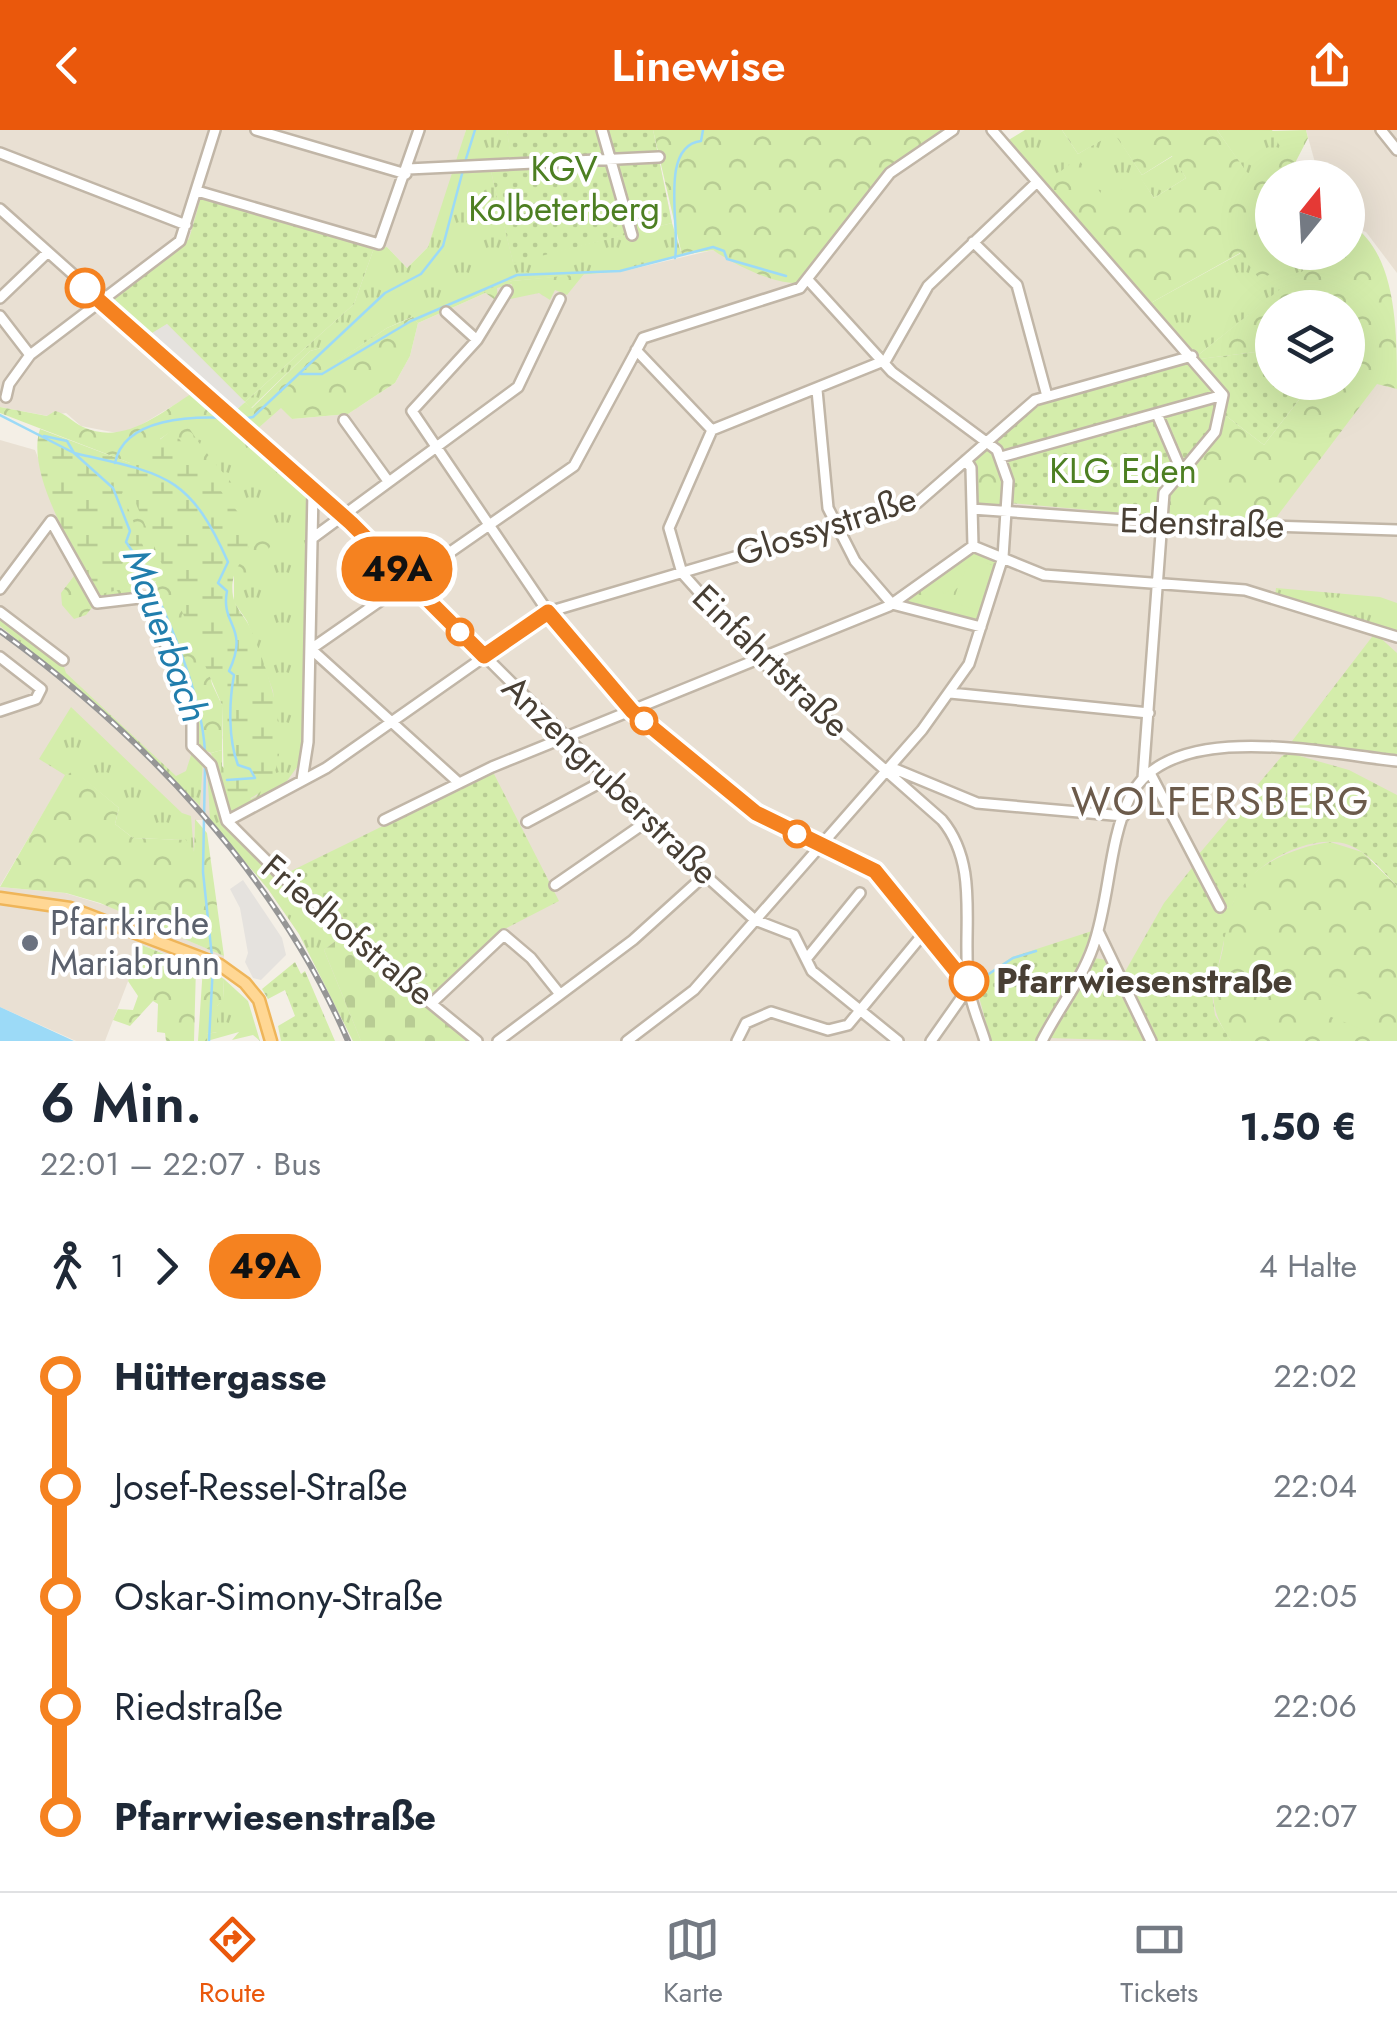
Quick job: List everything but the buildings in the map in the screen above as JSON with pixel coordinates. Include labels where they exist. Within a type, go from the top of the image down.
[{"type":"main road","points":[[0,898],[70,908],[220,965],[245,983],[258,1000],[271,1041]]},
{"type":"street","points":[[6,398],[9,384],[30,355],[180,241],[214,130]]},
{"type":"street","points":[[256,130],[407,171],[659,157]]},
{"type":"street","points":[[197,191],[379,244],[419,130]]},
{"type":"street","points":[[602,130],[632,235]]},
{"type":"street","points":[[311,649],[574,466],[644,338],[800,288],[890,173],[953,130]]},
{"type":"street","points":[[992,130],[1222,395],[1216,432],[1164,490],[1147,776],[1124,816],[1098,931],[1084,968],[1045,1039]]},
{"type":"street","points":[[1381,130],[1397,150]]},
{"type":"street","points":[[0,152],[186,225]]},
{"type":"street","points":[[636,350],[712,430],[817,390],[883,362],[928,286],[1037,182]]},
{"type":"street","points":[[0,209],[102,302]]},
{"type":"street","points":[[974,242],[1017,286],[1047,396]]},
{"type":"street","points":[[0,298],[48,252]]},
{"type":"street","points":[[627,1041],[682,1002],[889,769],[950,693],[969,664],[1003,558],[1008,478],[1001,457],[987,440],[883,362],[809,281]]},
{"type":"street","points":[[507,291],[477,340],[412,411],[548,612],[632,711],[756,813],[875,871],[969,987],[931,1041]]},
{"type":"street","points":[[314,537],[518,387],[560,299]]},
{"type":"street","name":"Anzengruberstraße","points":[[102,302],[342,516],[705,875],[756,920],[790,932],[812,971],[898,1041]]},
{"type":"street","points":[[446,312],[477,340]]},
{"type":"street","points":[[0,316],[30,355]]},
{"type":"street","name":"Glossystraße","points":[[224,818],[302,780],[548,612],[917,503],[1032,401],[1192,356]]},
{"type":"street","points":[[817,390],[828,508],[856,562],[892,604],[981,627]]},
{"type":"street","points":[[1001,457],[1222,395]]},
{"type":"street","points":[[1157,414],[1180,470]]},
{"type":"street","points":[[344,420],[388,481]]},
{"type":"street","name":"Einfahrtstraße","points":[[712,430],[670,528],[682,573],[759,659],[889,769],[942,820],[959,846],[965,873],[969,987],[985,1041]]},
{"type":"street","points":[[966,460],[974,546]]},
{"type":"street","points":[[302,780],[311,649],[314,491]]},
{"type":"street","name":"Edenstraße","points":[[972,509],[1162,523],[1397,530]]},
{"type":"street","points":[[0,589],[51,521],[98,604],[148,597],[192,716],[192,746],[208,761],[224,818]]},
{"type":"street","points":[[974,546],[1044,574],[1248,591],[1396,639]]},
{"type":"street","points":[[384,820],[459,783],[892,604],[974,546]]},
{"type":"street","points":[[0,612],[62,660]]},
{"type":"street","points":[[311,649],[459,783]]},
{"type":"street","points":[[0,657],[39,686],[40,694],[0,711]]},
{"type":"street","points":[[950,693],[1148,712]]},
{"type":"street","points":[[1147,776],[1186,755],[1226,747],[1397,761]]},
{"type":"street","points":[[889,769],[977,803],[1124,816]]},
{"type":"street","points":[[1147,776],[1220,907]]},
{"type":"street","points":[[527,822],[607,779]]},
{"type":"street","name":"Friedhofstraße","points":[[224,818],[299,893],[329,912],[344,932],[477,1041]]},
{"type":"street","points":[[555,885],[648,820]]},
{"type":"street","points":[[498,1041],[633,940],[705,875]]},
{"type":"street","points":[[807,958],[860,893]]},
{"type":"street","points":[[1098,931],[1151,1041]]},
{"type":"street","points":[[737,1041],[746,1023],[771,1012],[838,1030],[861,1011],[924,934]]},
{"type":"street","points":[[433,1002],[504,935],[531,958],[559,993]]},
{"type":"shaded area","points":[[0,130],[466,130],[457,163],[511,162],[507,130],[653,130],[672,223],[513,263],[455,169],[428,247],[407,268],[387,247],[374,248],[354,304],[234,411],[255,431],[281,407],[292,419],[348,414],[395,383],[410,356],[418,323],[512,281],[624,271],[713,250],[771,278],[790,281],[888,171],[947,130],[997,130],[1199,359],[1255,352],[1255,400],[1266,400],[1225,415],[1215,437],[1273,519],[1377,383],[1397,389],[1397,886],[1371,859],[1219,1024],[1231,1041],[353,1041],[299,934],[268,889],[210,820],[195,820],[194,854],[75,771],[65,776],[0,886],[0,440],[35,450],[75,552],[101,593],[148,583],[196,714],[204,751],[211,753],[224,808],[306,530],[307,499],[303,490],[194,393],[136,428],[117,433],[81,426],[66,413],[48,416],[0,407]]},
{"type":"shaded area","points":[[1306,130],[1397,130],[1397,273],[1365,232],[1365,160],[1314,160]]},
{"type":"shaded area","points":[[167,324],[245,402],[234,412],[149,335]]},
{"type":"shaded area","points":[[243,880],[282,938],[286,955],[261,980],[253,978],[245,962],[248,953],[240,908],[230,889]]},
{"type":"shaded area","points":[[0,887],[65,893],[114,908],[224,956],[221,975],[142,945],[105,1041],[76,1041],[0,1007]]},
{"type":"green space","points":[[466,130],[507,130],[512,162],[489,163],[513,262],[672,223],[682,255],[624,271],[512,281],[418,323],[412,317],[387,328],[320,373],[321,348],[310,351],[251,408],[245,402],[354,304],[374,248],[387,247],[407,268],[428,247]]},
{"type":"green space","name":"KGV Kolbeterberg","points":[[507,130],[653,130],[672,223],[513,263],[489,163],[511,161]]},
{"type":"green space","points":[[653,130],[947,130],[888,171],[802,282],[793,283],[757,274],[713,250],[682,255]]},
{"type":"green space","points":[[1025,130],[1062,130],[1078,154],[1114,132],[1142,175],[1173,156],[1186,178],[1154,198],[1141,179],[1105,201],[1044,183],[1007,141]]},
{"type":"green space","points":[[1062,130],[1217,130],[1251,178],[1255,175],[1255,270],[1277,270],[1260,280],[1240,253],[1149,304],[1044,184],[1078,158],[1105,200],[1141,178],[1154,198],[1186,178],[1172,156],[1142,175],[1114,133],[1078,154]]},
{"type":"green space","points":[[1217,130],[1272,130],[1283,149],[1282,159],[1255,160],[1255,176],[1251,179]]},
{"type":"green space","points":[[1306,130],[1308,138],[1297,160],[1278,160],[1282,149],[1270,131]]},
{"type":"green space","points":[[201,197],[374,248],[354,304],[245,402],[167,324],[149,335],[111,301],[189,239]]},
{"type":"green space","points":[[1365,237],[1378,255],[1391,296],[1397,389],[1377,384],[1365,400],[1365,290],[1279,290],[1304,270],[1365,270]]},
{"type":"green space","points":[[1241,253],[1255,254],[1255,270],[1304,271],[1280,290],[1255,290],[1255,310],[1197,356],[1149,304]]},
{"type":"green space","points":[[584,274],[567,295],[555,290],[550,300],[539,293],[506,300],[512,284],[497,288],[498,302],[483,291],[512,281]]},
{"type":"green space","points":[[1255,309],[1255,352],[1200,359],[1197,356]]},
{"type":"green space","points":[[413,317],[418,323],[410,356],[395,383],[348,414],[292,419],[281,408],[255,431],[234,412],[245,402],[252,408],[310,351],[321,348],[324,339],[331,338],[322,371],[387,328]]},
{"type":"green space","points":[[1255,352],[1255,400],[1299,400],[1264,445],[1225,415],[1221,385],[1200,359]]},
{"type":"green space","name":"KLG Eden","points":[[1192,360],[1219,394],[1004,453],[995,442],[1037,404]]},
{"type":"green space","points":[[194,392],[303,490],[307,499],[306,530],[311,539],[303,759],[284,785],[233,812],[224,808],[211,753],[222,750],[222,766],[251,799],[257,796],[279,752],[273,691],[247,621],[234,602],[234,573],[172,431]]},
{"type":"green space","points":[[194,392],[234,428],[189,428],[271,537],[270,547],[254,565],[255,581],[241,583],[234,573],[251,545],[249,526],[172,431],[160,439],[212,684],[222,705],[222,750],[211,753],[199,748],[196,714],[148,583],[156,582],[121,493],[130,463],[0,413],[0,407],[47,416],[55,411],[83,427],[113,432],[141,424]]},
{"type":"green space","name":"KLG Eden","points":[[1219,400],[1208,438],[1181,465],[1161,416]]},
{"type":"green space","points":[[1299,400],[1365,400],[1272,523],[1167,519],[1166,494],[1215,437],[1225,415],[1264,445]]},
{"type":"green space","name":"KLG Eden","points":[[1156,417],[1177,469],[1163,486],[1156,516],[1011,503],[1008,458]]},
{"type":"green space","points":[[40,429],[130,463],[172,430],[249,526],[253,539],[235,573],[233,596],[259,650],[279,725],[274,773],[262,790],[241,802],[224,788],[222,705],[131,492],[122,493],[157,581],[101,594],[67,537],[46,491],[37,447]]},
{"type":"green space","points":[[985,447],[991,448],[1004,472],[1003,506],[978,506],[974,502],[973,459]]},
{"type":"green space","points":[[65,530],[101,593],[134,586],[136,594],[94,605],[86,615],[74,619],[62,605],[61,593],[74,576],[55,540]]},
{"type":"green space","points":[[972,550],[997,558],[999,563],[979,623],[904,603]]},
{"type":"green space","points":[[970,557],[995,566],[978,611],[953,602],[959,584],[944,594],[937,583],[957,569],[963,577]]},
{"type":"green space","points":[[1276,588],[1380,597],[1397,603],[1397,633],[1275,596]]},
{"type":"green space","points":[[0,615],[62,661],[66,673],[176,776],[186,771],[192,752],[203,760],[200,806],[99,706],[0,626]]},
{"type":"green space","points":[[1375,633],[1397,653],[1397,756],[1289,745]]},
{"type":"green space","points":[[71,707],[182,813],[191,816],[194,854],[185,840],[133,838],[115,824],[119,808],[75,772],[65,775],[39,759]]},
{"type":"green space","points":[[1289,753],[1349,770],[1397,795],[1397,886],[1356,848],[1333,842],[1316,843],[1263,866],[1238,893],[1232,907],[1223,907],[1199,854],[1282,756]]},
{"type":"green space","points":[[207,765],[222,820],[297,895],[330,917],[342,936],[324,950],[361,1041],[353,1041],[299,934],[268,889],[210,820]]},
{"type":"green space","points":[[75,771],[119,808],[115,824],[133,838],[186,840],[194,852],[195,819],[207,833],[224,956],[100,903],[66,893],[0,887],[65,775]]},
{"type":"green space","points":[[493,772],[559,901],[499,932],[433,996],[285,874]]},
{"type":"green space","points":[[1330,842],[1362,852],[1397,886],[1397,1041],[1231,1041],[1214,1003],[1224,944],[1219,910],[1232,906],[1246,881],[1271,862],[1285,854]]},
{"type":"green space","points":[[1195,864],[1227,927],[1212,994],[1215,1015],[1231,1041],[1154,1041],[1157,1037],[1149,1032],[1148,1018],[1144,1019],[1122,977],[1164,903]]},
{"type":"green space","points":[[1092,931],[1075,974],[1037,1041],[991,1041],[975,982],[1012,957]]},
{"type":"green space","points":[[342,936],[442,1015],[466,1041],[361,1041],[324,950]]},
{"type":"green space","points":[[142,945],[196,967],[194,1041],[166,1041],[165,1033],[157,1032],[158,1004],[153,1001],[130,1026],[113,1020],[118,1009],[133,1010],[138,996],[128,981]]},
{"type":"green space","points":[[1094,958],[1107,960],[1145,1041],[1049,1038]]},
{"type":"green space","points":[[295,962],[301,974],[305,971],[335,1041],[281,1041],[278,1026],[295,1016],[285,990],[268,999],[262,989]]},
{"type":"green space","points":[[203,967],[224,979],[223,1000],[217,1006],[217,1032],[207,1034],[207,1041],[198,1041]]},
{"type":"green space","points":[[224,979],[248,1001],[260,1041],[253,1035],[232,1040],[239,1032],[207,1041],[207,1034],[217,1032],[217,1006],[223,999]]},
{"type":"green space","points":[[1333,984],[1383,1004],[1372,1033],[1321,1013]]},
{"type":"water","points":[[0,1007],[74,1041],[0,1041]]},
{"type":"waterway","points":[[465,162],[475,130]]},
{"type":"waterway","points":[[675,258],[675,173],[680,157],[688,146],[701,141],[703,130]]},
{"type":"waterway","points":[[242,419],[253,417],[385,293],[421,274],[443,246],[463,170]]},
{"type":"waterway","points":[[301,374],[322,374],[411,321],[517,275],[620,271],[713,247],[724,251],[727,259],[786,276]]},
{"type":"waterway","name":"Mauerbach","points":[[0,415],[74,453],[113,488],[130,531],[126,542],[178,644],[197,703],[205,753]]},
{"type":"waterway","points":[[115,463],[121,448],[146,428],[180,419],[229,418]]},
{"type":"waterway","points":[[44,436],[67,441],[74,453],[131,467],[170,482],[186,494],[214,533],[228,562],[218,583],[227,591],[227,612],[237,644],[229,671],[234,675],[230,708],[232,744],[238,765],[250,769],[255,778],[227,780]]},
{"type":"waterway","name":"Mauerbach","points":[[205,766],[203,872],[212,957]]},
{"type":"waterway","points":[[975,983],[1013,958],[1036,951]]},
{"type":"waterway","name":"Mauerbach","points":[[209,1041],[213,965]]},
{"type":"railway","points":[[0,631],[106,716],[202,814],[284,922],[319,980],[348,1041]]},
{"type":"bus line","name":"49A","points":[[85,288],[351,523],[484,656],[548,612],[632,711],[756,813],[875,871],[969,987],[969,981]]},
{"type":"place","name":"Pfarrkirche Mariabrunn","points":[[30,943]]},
{"type":"place","name":"Pfarrwiesenstraße","points":[[969,981]]},
{"type":"district","name":"WOLFERSBERG","points":[[1221,801]]}]
